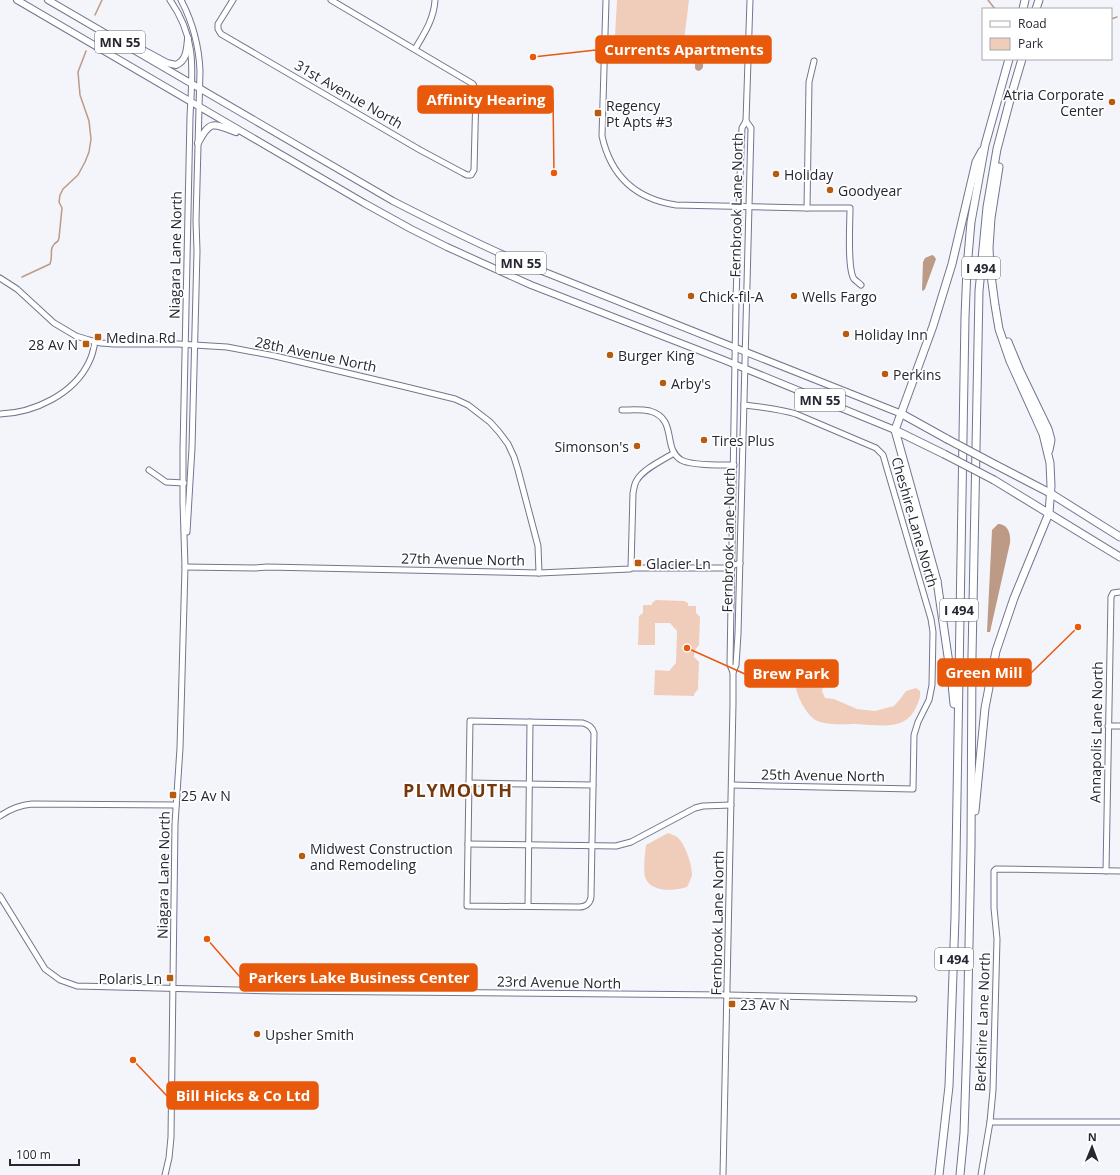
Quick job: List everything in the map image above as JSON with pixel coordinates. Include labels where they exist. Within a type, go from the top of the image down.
[{"type":"highway","name":"I 494","points":[[939,1175],[949,1086],[955,917],[964,317],[967,268],[971,222],[985,145],[1009,60]]},
{"type":"highway","name":"I 494","points":[[960,1175],[966,1088],[979,291],[987,207],[997,149],[1010,96],[1022,60]]},
{"type":"highway","points":[[971,847],[978,792],[985,708],[996,651],[1014,598],[1049,513],[1051,486],[1049,454],[1043,434],[1010,361],[999,329],[990,268],[989,248],[991,218],[1010,96]]},
{"type":"highway","points":[[958,742],[952,684],[937,581],[896,430],[905,401],[933,326],[952,264],[976,162],[985,145]]},
{"type":"highway","name":"MN 55","points":[[902,414],[1050,493],[1120,537]]},
{"type":"highway","name":"MN 55","points":[[896,430],[994,480],[1120,557]]},
{"type":"main road","name":"MN 55","points":[[17,0],[364,203],[447,247],[531,285],[896,430]]},
{"type":"main road","name":"MN 55","points":[[48,0],[387,198],[486,248],[902,414]]},
{"type":"main road","points":[[124,44],[144,51],[167,64],[173,65],[179,64],[185,58],[188,39]]},
{"type":"main road","points":[[198,143],[205,130],[216,125],[254,139]]},
{"type":"street","name":"Niagara Lane North","points":[[165,1175],[169,1158],[170,1137],[176,805],[180,748],[185,567],[183,483],[185,345],[192,84],[192,59],[188,39],[181,19],[170,0]]},
{"type":"street","name":"Niagara Lane North","points":[[181,0],[190,20],[196,40],[199,62],[194,345],[190,483],[185,551]]},
{"type":"street","name":"31st Avenue North","points":[[232,0],[218,24],[218,29],[221,34],[420,150],[467,175],[470,175],[474,170],[475,87],[469,81],[415,49]]},
{"type":"street","points":[[331,0],[415,49],[429,24],[435,0]]},
{"type":"street","points":[[606,0],[602,136],[604,146],[613,167],[630,186],[640,194],[664,203],[679,205],[749,207],[850,208],[851,268],[854,279],[861,285]]},
{"type":"street","name":"Fernbrook Lane North","points":[[733,672],[730,665],[731,566],[738,206],[742,128],[746,121],[750,0]]},
{"type":"street","points":[[807,208],[809,82],[814,61]]},
{"type":"street","name":"Fernbrook Lane North","points":[[724,1175],[733,672],[736,665],[740,563],[751,128],[746,121]]},
{"type":"street","name":"28th Avenue North","points":[[0,278],[17,288],[54,323],[76,336],[95,342],[114,344],[227,347],[270,355],[409,387],[455,399],[468,405],[490,422],[499,432],[508,444],[514,457],[536,537],[539,555],[538,573]]},
{"type":"street","points":[[0,414],[18,412],[31,408],[56,397],[67,389],[76,381],[86,368],[95,342]]},
{"type":"street","name":"Cheshire Lane North","points":[[744,405],[768,407],[796,414],[876,448],[883,455],[931,620],[933,632],[932,685],[930,700],[918,722],[914,735],[913,789]]},
{"type":"street","points":[[622,410],[650,411],[662,418],[669,430],[670,444],[674,453],[688,463],[734,465]]},
{"type":"street","points":[[631,568],[634,486],[644,472],[674,453]]},
{"type":"street","points":[[149,470],[166,482],[190,483]]},
{"type":"street","name":"27th Avenue North","points":[[185,567],[267,567],[538,573],[631,568],[726,568],[740,563]]},
{"type":"street","name":"Annapolis Lane North","points":[[1106,871],[1110,598],[1113,593],[1120,592]]},
{"type":"street","points":[[470,721],[530,722],[583,723],[591,727],[594,733],[590,900],[588,904],[583,907],[467,906],[470,721]]},
{"type":"street","points":[[528,906],[530,722]]},
{"type":"street","points":[[1108,726],[1120,726]]},
{"type":"street","points":[[469,783],[593,784]]},
{"type":"street","name":"25th Avenue North","points":[[732,785],[913,789]]},
{"type":"street","points":[[0,816],[15,807],[32,804],[176,805]]},
{"type":"street","points":[[468,844],[616,846],[631,842],[695,808],[703,806],[731,805]]},
{"type":"street","name":"Berkshire Lane North","points":[[981,1175],[990,1122],[993,1090],[997,939],[994,908],[994,871],[996,869],[1106,871]]},
{"type":"street","points":[[1106,871],[1120,872]]},
{"type":"street","name":"23rd Avenue North","points":[[0,896],[43,965],[52,975],[68,984],[86,987],[302,991],[727,995],[914,1000]]},
{"type":"street","points":[[990,1122],[1120,1122]]},
{"type":"green space","points":[[617,0],[689,0],[684,41],[615,36]]},
{"type":"green space","points":[[656,600],[684,601],[688,603],[688,606],[696,606],[696,613],[700,617],[699,645],[695,650],[694,657],[699,662],[698,689],[694,696],[654,695],[655,670],[669,671],[676,663],[677,631],[670,623],[655,623],[655,645],[638,645],[639,616],[643,613],[643,605],[652,605],[652,603]]},
{"type":"green space","points":[[802,670],[811,670],[819,675],[824,683],[822,691],[825,698],[834,699],[857,709],[875,711],[894,706],[906,691],[916,688],[920,691],[920,698],[912,714],[906,720],[899,723],[883,726],[823,723],[811,716],[797,693],[796,682]]},
{"type":"green space","points":[[668,833],[676,836],[680,840],[688,854],[692,875],[687,887],[663,890],[652,886],[645,877],[644,866],[646,845]]},
{"type":"shaded area","points":[[698,36],[702,36],[704,41],[703,67],[699,71],[695,68],[696,41]]},
{"type":"shaded area","points":[[932,255],[936,259],[923,291],[923,262],[925,258]]},
{"type":"shaded area","points":[[998,524],[1001,524],[1008,530],[1010,543],[990,632],[987,632],[992,530]]},
{"type":"waterway","points":[[95,15],[102,0]]},
{"type":"waterway","points":[[988,0],[994,8]]},
{"type":"waterway","points":[[1112,19],[1117,17]]},
{"type":"waterway","points":[[22,277],[50,264],[53,246],[59,238],[62,208],[59,202],[60,195],[63,189],[78,175],[89,152],[91,139],[89,121],[80,95],[78,72],[86,51]]},
{"type":"place","name":"Currents Apartments","points":[[533,57]]},
{"type":"place","name":"Atria Corporate Center","points":[[1112,102]]},
{"type":"place","name":"Regency Pt Apts #3","points":[[598,113]]},
{"type":"place","name":"Affinity Hearing","points":[[554,173]]},
{"type":"place","name":"Holiday","points":[[776,174]]},
{"type":"place","name":"Goodyear","points":[[830,190]]},
{"type":"place","name":"Chick-fil-A","points":[[691,296]]},
{"type":"place","name":"Wells Fargo","points":[[794,296]]},
{"type":"place","name":"Holiday Inn","points":[[846,334]]},
{"type":"place","name":"Medina Rd","points":[[98,337]]},
{"type":"place","name":"28 Av N","points":[[86,344]]},
{"type":"place","name":"Burger King","points":[[610,355]]},
{"type":"place","name":"Perkins","points":[[885,374]]},
{"type":"place","name":"Arby's","points":[[663,383]]},
{"type":"place","name":"Tires Plus","points":[[704,440]]},
{"type":"place","name":"Simonson's","points":[[637,446]]},
{"type":"place","name":"Glacier Ln","points":[[638,563]]},
{"type":"place","name":"Green Mill","points":[[1078,627]]},
{"type":"place","name":"Brew Park","points":[[687,648]]},
{"type":"place","name":"25 Av N","points":[[173,795]]},
{"type":"place","name":"Midwest Construction and Remodeling","points":[[302,856]]},
{"type":"place","name":"Parkers Lake Business Center","points":[[207,939]]},
{"type":"place","name":"Polaris Ln","points":[[170,978]]},
{"type":"place","name":"23 Av N","points":[[732,1004]]},
{"type":"place","name":"Upsher Smith","points":[[257,1034]]},
{"type":"place","name":"Bill Hicks & Co Ltd","points":[[133,1060]]},
{"type":"district","name":"PLYMOUTH","points":[[458,790]]}]
